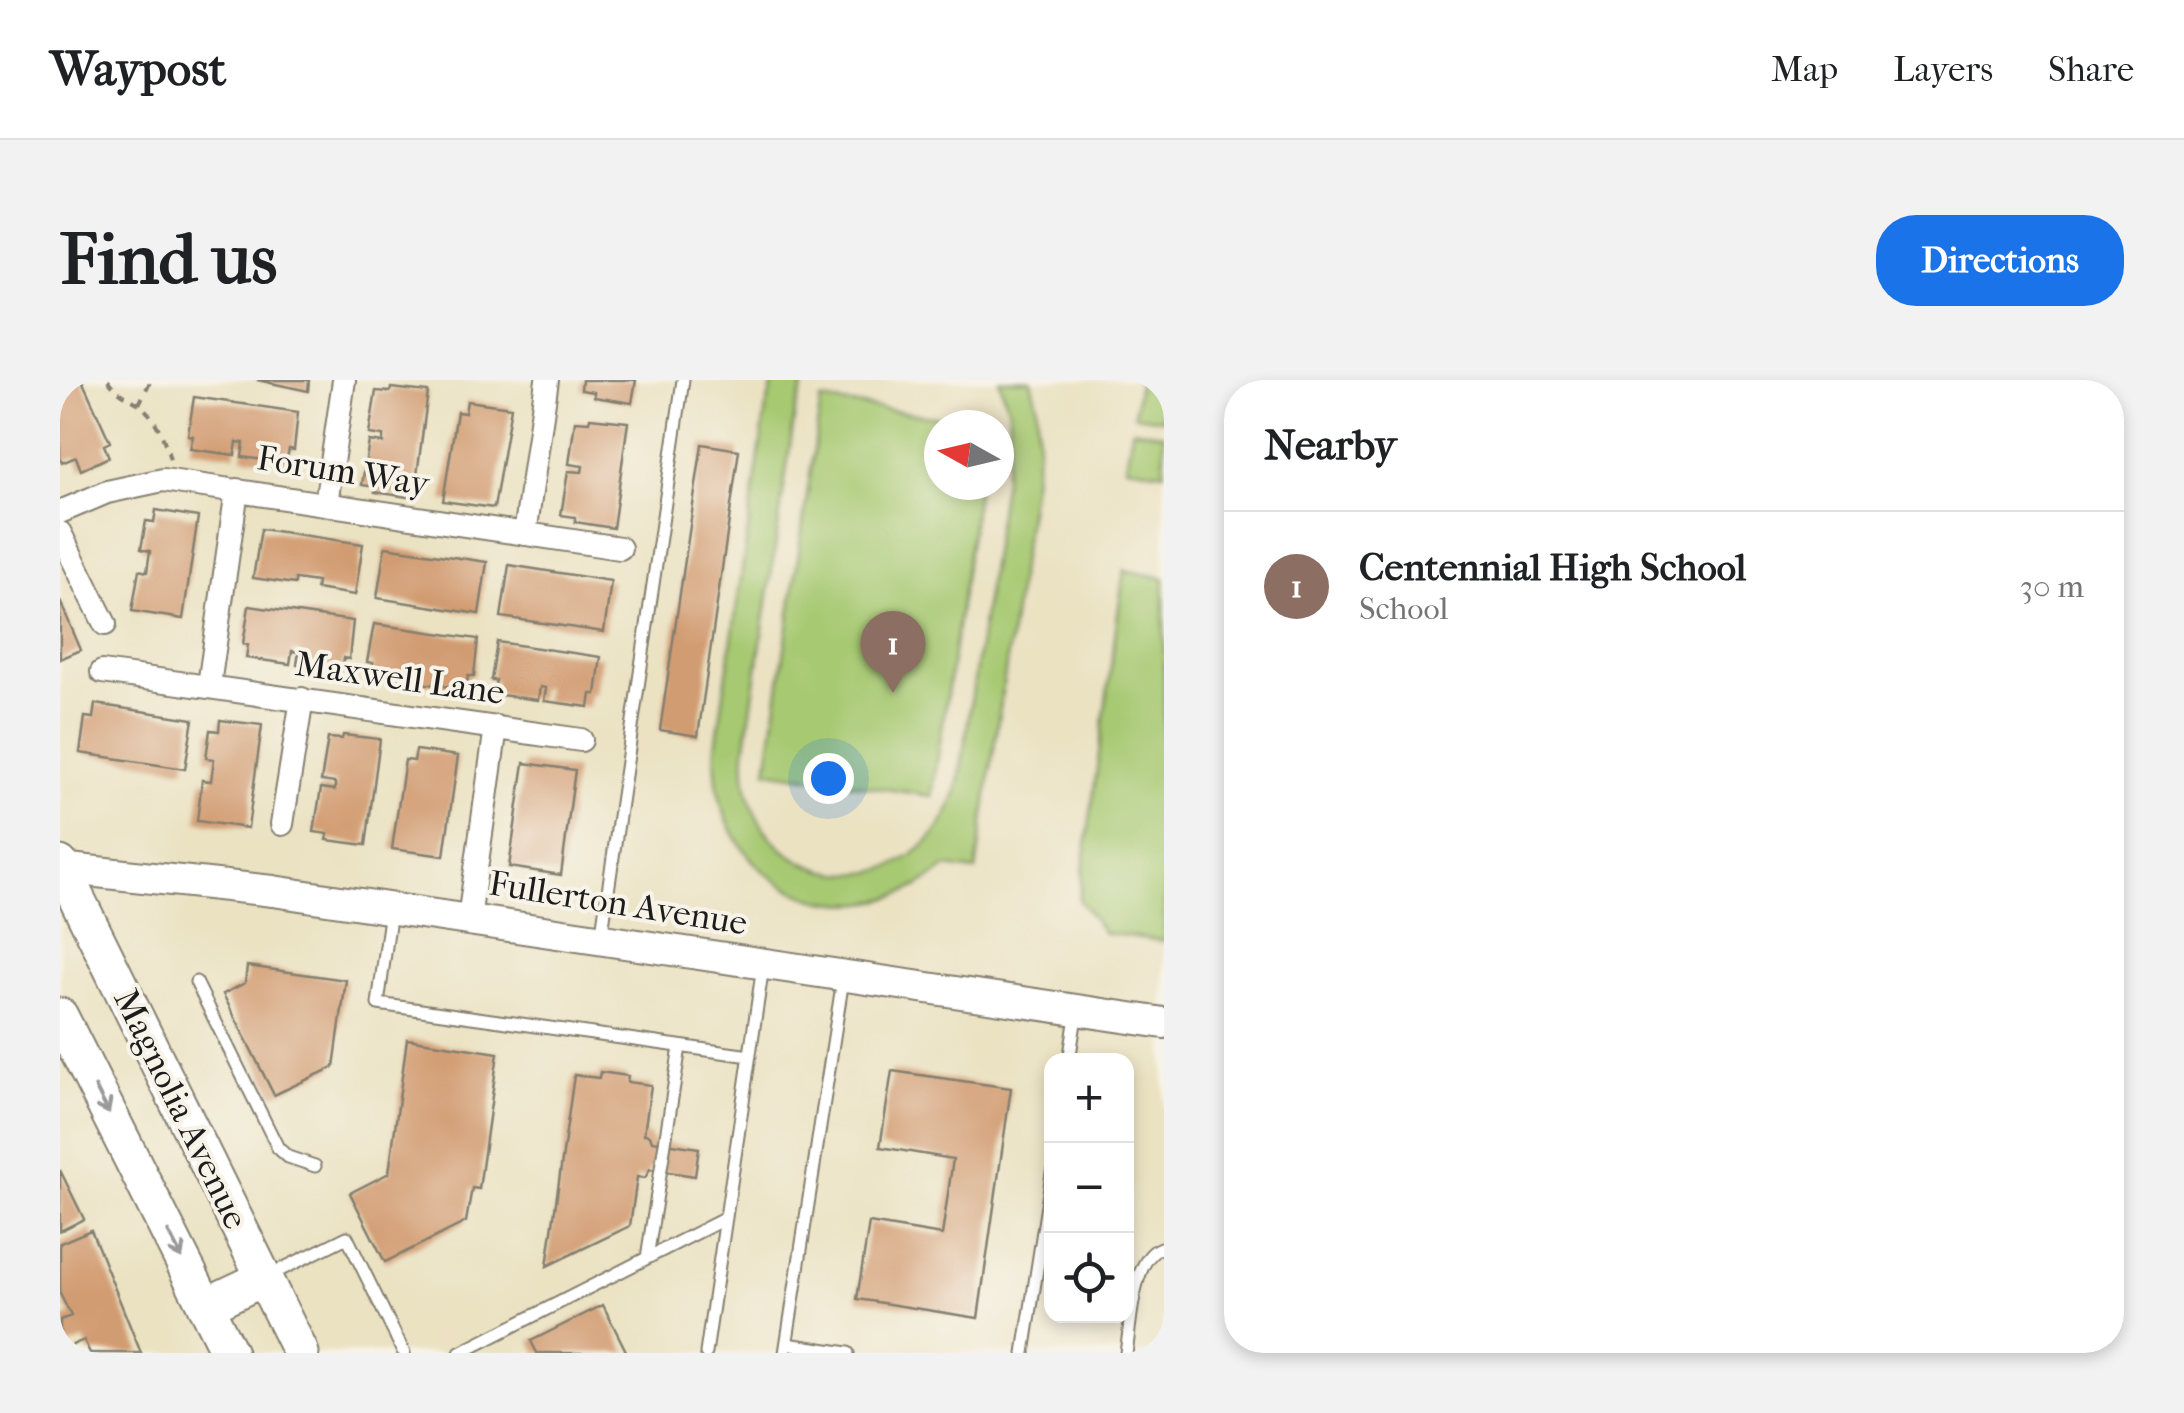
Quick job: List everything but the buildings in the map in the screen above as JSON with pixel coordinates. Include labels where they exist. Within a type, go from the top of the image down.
[{"type":"main road","name":"Fullerton Avenue","points":[[61,867],[469,919],[1164,1023]]},
{"type":"main road","name":"Magnolia Avenue","points":[[61,867],[302,1353]]},
{"type":"main road","name":"Magnolia Avenue","points":[[60,1016],[228,1353]]},
{"type":"main road","points":[[205,1306],[264,1278]]},
{"type":"street","points":[[326,504],[344,380]]},
{"type":"street","points":[[525,534],[548,380]]},
{"type":"street","name":"Forum Way","points":[[60,512],[108,492],[163,480],[620,548]]},
{"type":"street","points":[[209,685],[237,490]]},
{"type":"street","points":[[60,533],[105,624]]},
{"type":"street","name":"Maxwell Lane","points":[[102,672],[581,740]]},
{"type":"street","points":[[282,824],[302,699]]},
{"type":"street","points":[[469,919],[496,727]]},
{"type":"lane","points":[[601,938],[682,380]]},
{"type":"lane","points":[[391,908],[378,1004],[750,1056]]},
{"type":"lane","points":[[706,1353],[764,963]]},
{"type":"lane","points":[[843,975],[786,1348],[848,1353]]},
{"type":"lane","points":[[196,982],[278,1148],[288,1157],[314,1166]]},
{"type":"lane","points":[[1070,1053],[1077,1010]]},
{"type":"lane","points":[[647,1258],[680,1047]]},
{"type":"lane","points":[[460,1353],[726,1218]]},
{"type":"lane","points":[[1024,1353],[1044,1224]]},
{"type":"lane","points":[[264,1278],[347,1237],[404,1353]]},
{"type":"lane","points":[[1126,1353],[1142,1261],[1164,1247]]},
{"type":"path","points":[[108,380],[124,397],[139,404],[157,426],[171,466]]},
{"type":"path","points":[[139,404],[152,380]]},
{"type":"green space","points":[[774,380],[805,380],[795,412],[745,751],[750,799],[770,836],[800,861],[836,873],[874,871],[910,856],[940,827],[959,782],[1001,500],[1014,500],[1014,410],[1009,410],[999,380],[1031,380],[1037,405],[1038,448],[976,871],[946,867],[906,892],[865,903],[826,901],[789,888],[758,865],[734,833],[719,794],[716,747],[766,408]]},
{"type":"green space","points":[[1139,380],[1164,381],[1164,419],[1134,415]]},
{"type":"green space","points":[[821,400],[924,415],[924,500],[976,500],[932,796],[767,771]]},
{"type":"green space","points":[[1132,429],[1164,434],[1164,472],[1126,467]]},
{"type":"green space","points":[[1124,570],[1164,578],[1164,941],[1104,933],[1079,900]]},
{"type":"place","name":"Centennial High School","points":[[893,693]]}]
